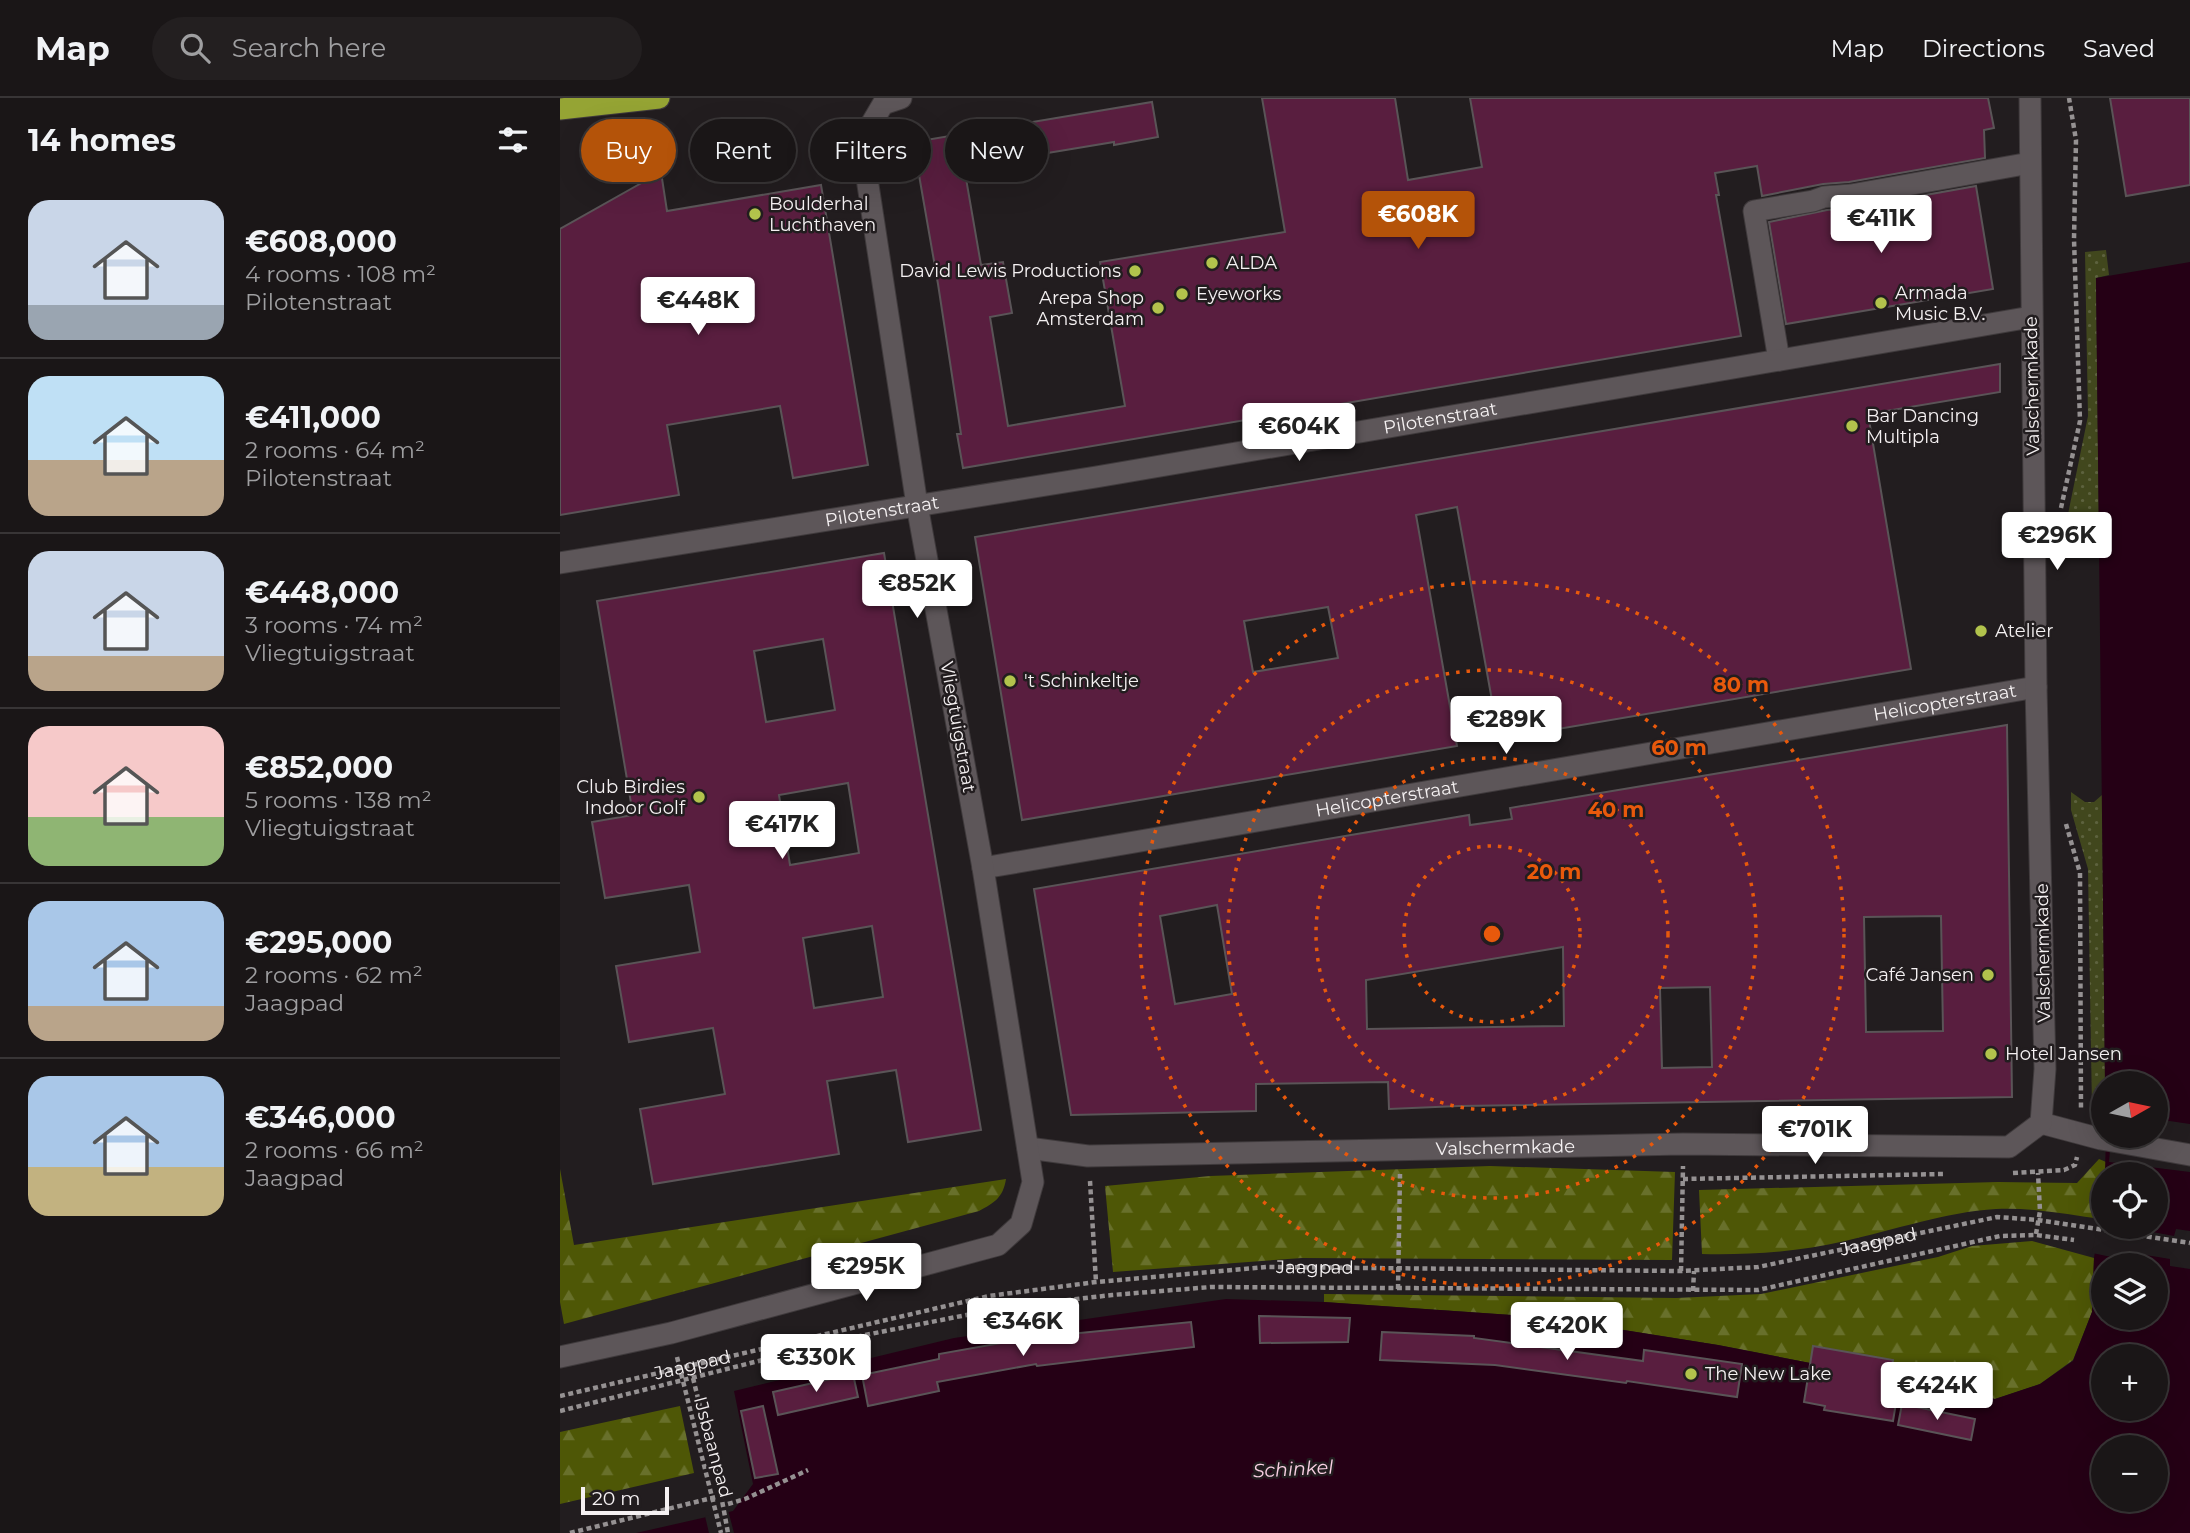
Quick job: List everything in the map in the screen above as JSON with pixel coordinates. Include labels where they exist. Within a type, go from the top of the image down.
[{"type":"highway","points":[[560,109],[659,98]]},
{"type":"street","name":"Valschermkade","points":[[1028,1148],[1088,1156],[1683,1144],[2009,1147],[2041,1123],[2045,1069],[2036,687],[2030,98]]},
{"type":"street","name":"Vliegtuigstraat","points":[[892,101],[863,138],[868,185],[917,505],[984,867],[1028,1148]]},
{"type":"street","points":[[1779,360],[1754,211],[2030,163]]},
{"type":"street","name":"Pilotenstraat","points":[[560,563],[1110,474],[2031,317]]},
{"type":"street","name":"Helicopterstraat","points":[[984,867],[2036,687]]},
{"type":"street","points":[[2041,1123],[2091,1136]]},
{"type":"street","name":"Jaagpad","points":[[560,1357],[671,1333],[998,1245],[1021,1224],[1033,1182],[1028,1148]]},
{"type":"street","points":[[2154,1148],[2190,1155]]},
{"type":"path","points":[[2060,511],[2080,421],[2074,239],[2076,139],[2069,98]]},
{"type":"path","points":[[2011,1173],[2064,1170],[2076,1165],[2091,1136],[2080,873],[2065,813]]},
{"type":"path","points":[[1681,1271],[1683,1144]]},
{"type":"path","points":[[1398,1289],[1401,1150]]},
{"type":"path","points":[[1088,1156],[1096,1282]]},
{"type":"path","points":[[2036,1234],[2038,1173]]},
{"type":"path","points":[[1683,1180],[1956,1174]]},
{"type":"path","name":"Jaagpad","points":[[560,1396],[989,1296],[1096,1282],[1267,1267],[1681,1271],[1758,1268],[1997,1217],[2038,1220],[2190,1243]]},
{"type":"path","points":[[560,1411],[850,1338],[1007,1307],[1112,1295],[1211,1287],[1758,1290],[1979,1240],[2036,1234],[2074,1240]]},
{"type":"path","points":[[1693,1291],[1694,1271]]},
{"type":"path","name":"IJsbaanpad","points":[[679,1367],[712,1497],[719,1512],[721,1533]]},
{"type":"path","points":[[693,1378],[719,1484],[719,1512],[728,1533]]},
{"type":"path","points":[[728,1504],[808,1470]]},
{"type":"path","points":[[570,1533],[720,1496]]},
{"type":"green space","points":[[2106,250],[2109,275],[2096,278],[2099,537],[2073,538],[2072,551],[2067,549],[2066,524],[2088,416],[2085,252]]},
{"type":"green space","points":[[2071,792],[2085,802],[2094,802],[2102,795],[2105,1071],[2091,1071],[2088,869],[2071,810]]},
{"type":"green space","points":[[1490,1166],[1675,1172],[1672,1260],[1302,1258],[1113,1272],[1105,1186],[1210,1176]]},
{"type":"green space","points":[[2091,1168],[2091,1218],[2036,1210],[1996,1209],[1939,1218],[1810,1248],[1702,1254],[1699,1190],[1998,1182],[2077,1183]]},
{"type":"green space","points":[[560,1169],[574,1245],[1006,1179],[1003,1191],[997,1199],[979,1211],[564,1324],[560,1302]]},
{"type":"green space","points":[[2032,1241],[2091,1257],[2091,1315],[2073,1360],[2040,1384],[1995,1399],[1718,1345],[1542,1317],[1324,1302],[1324,1294],[1676,1298],[1761,1294],[1938,1257],[1972,1246]]},
{"type":"green space","points":[[680,1406],[694,1473],[560,1504],[560,1432]]},
{"type":"water","name":"Schinkel","points":[[2190,262],[2190,1533],[636,1533],[733,1511],[753,1484],[734,1391],[954,1338],[1226,1299],[1324,1302],[1542,1317],[1718,1345],[1995,1399],[2040,1384],[2073,1361],[2091,1315],[2091,1330],[2168,1330],[2168,1253],[2095,1253],[2097,1239],[2168,1239],[2168,1162],[2105,1162],[2106,1148],[2168,1148],[2168,1071],[2105,1071],[2096,278]]},
{"type":"pier","points":[[2168,1121],[2190,1124],[2190,1172],[2168,1169],[2168,1162],[2109,1162],[2110,1148],[2168,1148]]},
{"type":"pier","points":[[2176,1229],[2190,1231],[2190,1269],[2170,1266],[2168,1253],[2092,1253],[2095,1239],[2168,1239],[2168,1235],[2174,1236]]},
{"type":"pier","points":[[728,1510],[734,1533],[709,1533],[705,1516]]},
{"type":"building","points":[[1262,98],[1395,98],[1408,180],[1482,167],[1470,98],[1988,98],[1994,128],[1984,130],[1985,158],[1849,182],[1823,184],[1762,196],[1757,166],[1715,173],[1719,195],[1716,195],[1741,336],[963,468],[957,434],[961,434],[920,182],[931,182],[931,139],[945,137],[945,182],[967,182],[981,265],[1003,262],[1012,313],[990,317],[1008,426],[1125,406],[1100,262],[1285,232]]},
{"type":"building","points":[[2110,98],[2190,98],[2190,185],[2126,196]]},
{"type":"building","points":[[1152,102],[1158,137],[1114,145],[1114,142],[1048,153],[1048,119]]},
{"type":"building","points":[[643,182],[663,182],[667,211],[821,185],[868,465],[793,478],[780,406],[667,425],[679,495],[560,515],[560,229]]},
{"type":"building","points":[[1976,186],[1993,289],[1786,324],[1769,222]]},
{"type":"building","points":[[2000,364],[2000,392],[1868,414],[1911,669],[1499,739],[1457,507],[1416,515],[1457,746],[1022,820],[975,537]],"holes":[[[1328,607],[1338,658],[1253,672],[1244,621]]]},
{"type":"building","points":[[884,553],[981,1130],[908,1142],[896,1070],[827,1081],[839,1154],[653,1184],[640,1109],[725,1094],[713,1028],[629,1042],[616,966],[700,952],[689,885],[605,898],[592,822],[633,815],[597,601]],"holes":[[[823,639],[835,710],[766,722],[754,651]],[[848,783],[859,853],[790,865],[779,795]],[[872,926],[883,997],[814,1008],[803,938]]]},
{"type":"building","points":[[2007,725],[2012,1097],[1389,1109],[1388,1082],[1256,1084],[1256,1111],[1071,1115],[1034,889],[1469,815],[1470,825],[1512,819],[1510,808]],"holes":[[[1217,905],[1232,994],[1175,1004],[1160,916]],[[1941,916],[1943,1031],[1866,1032],[1864,917]],[[1563,947],[1564,1026],[1367,1029],[1366,980]],[[1710,987],[1712,1067],[1662,1068],[1660,988]]]},
{"type":"building","points":[[1259,1316],[1350,1318],[1348,1342],[1260,1343]]},
{"type":"building","points":[[1191,1322],[1194,1347],[1036,1364],[937,1382],[939,1391],[868,1406],[862,1375],[939,1359],[939,1354],[1029,1338]]},
{"type":"building","points":[[1382,1332],[1474,1336],[1643,1361],[1644,1350],[1742,1364],[1737,1397],[1495,1365],[1380,1360]]},
{"type":"building","points":[[1813,1346],[1893,1360],[1888,1396],[1897,1397],[1893,1421],[1824,1410],[1825,1406],[1804,1402]]},
{"type":"building","points":[[853,1374],[858,1397],[778,1415],[773,1392]]},
{"type":"building","points":[[1902,1404],[1975,1419],[1971,1440],[1898,1425]]},
{"type":"building","points":[[763,1406],[778,1474],[755,1478],[741,1411]]},
{"type":"place","name":"Boulderhal Luchthaven","points":[[755,214]]},
{"type":"place","name":"ALDA","points":[[1212,263]]},
{"type":"place","name":"David Lewis Productions","points":[[1135,271]]},
{"type":"place","name":"Eyeworks","points":[[1182,294]]},
{"type":"place","name":"Armada Music B.V.","points":[[1881,303]]},
{"type":"place","name":"Arepa Shop Amsterdam","points":[[1158,308]]},
{"type":"place","name":"Bar Dancing Multipla","points":[[1852,426]]},
{"type":"place","name":"Atelier","points":[[1981,631]]},
{"type":"place","name":"'t Schinkeltje","points":[[1010,681]]},
{"type":"place","name":"Club Birdies Indoor Golf","points":[[699,797]]},
{"type":"place","name":"Café Jansen","points":[[1988,975]]},
{"type":"place","name":"Hotel Jansen","points":[[1991,1054]]},
{"type":"place","name":"The New Lake","points":[[1691,1374]]}]
